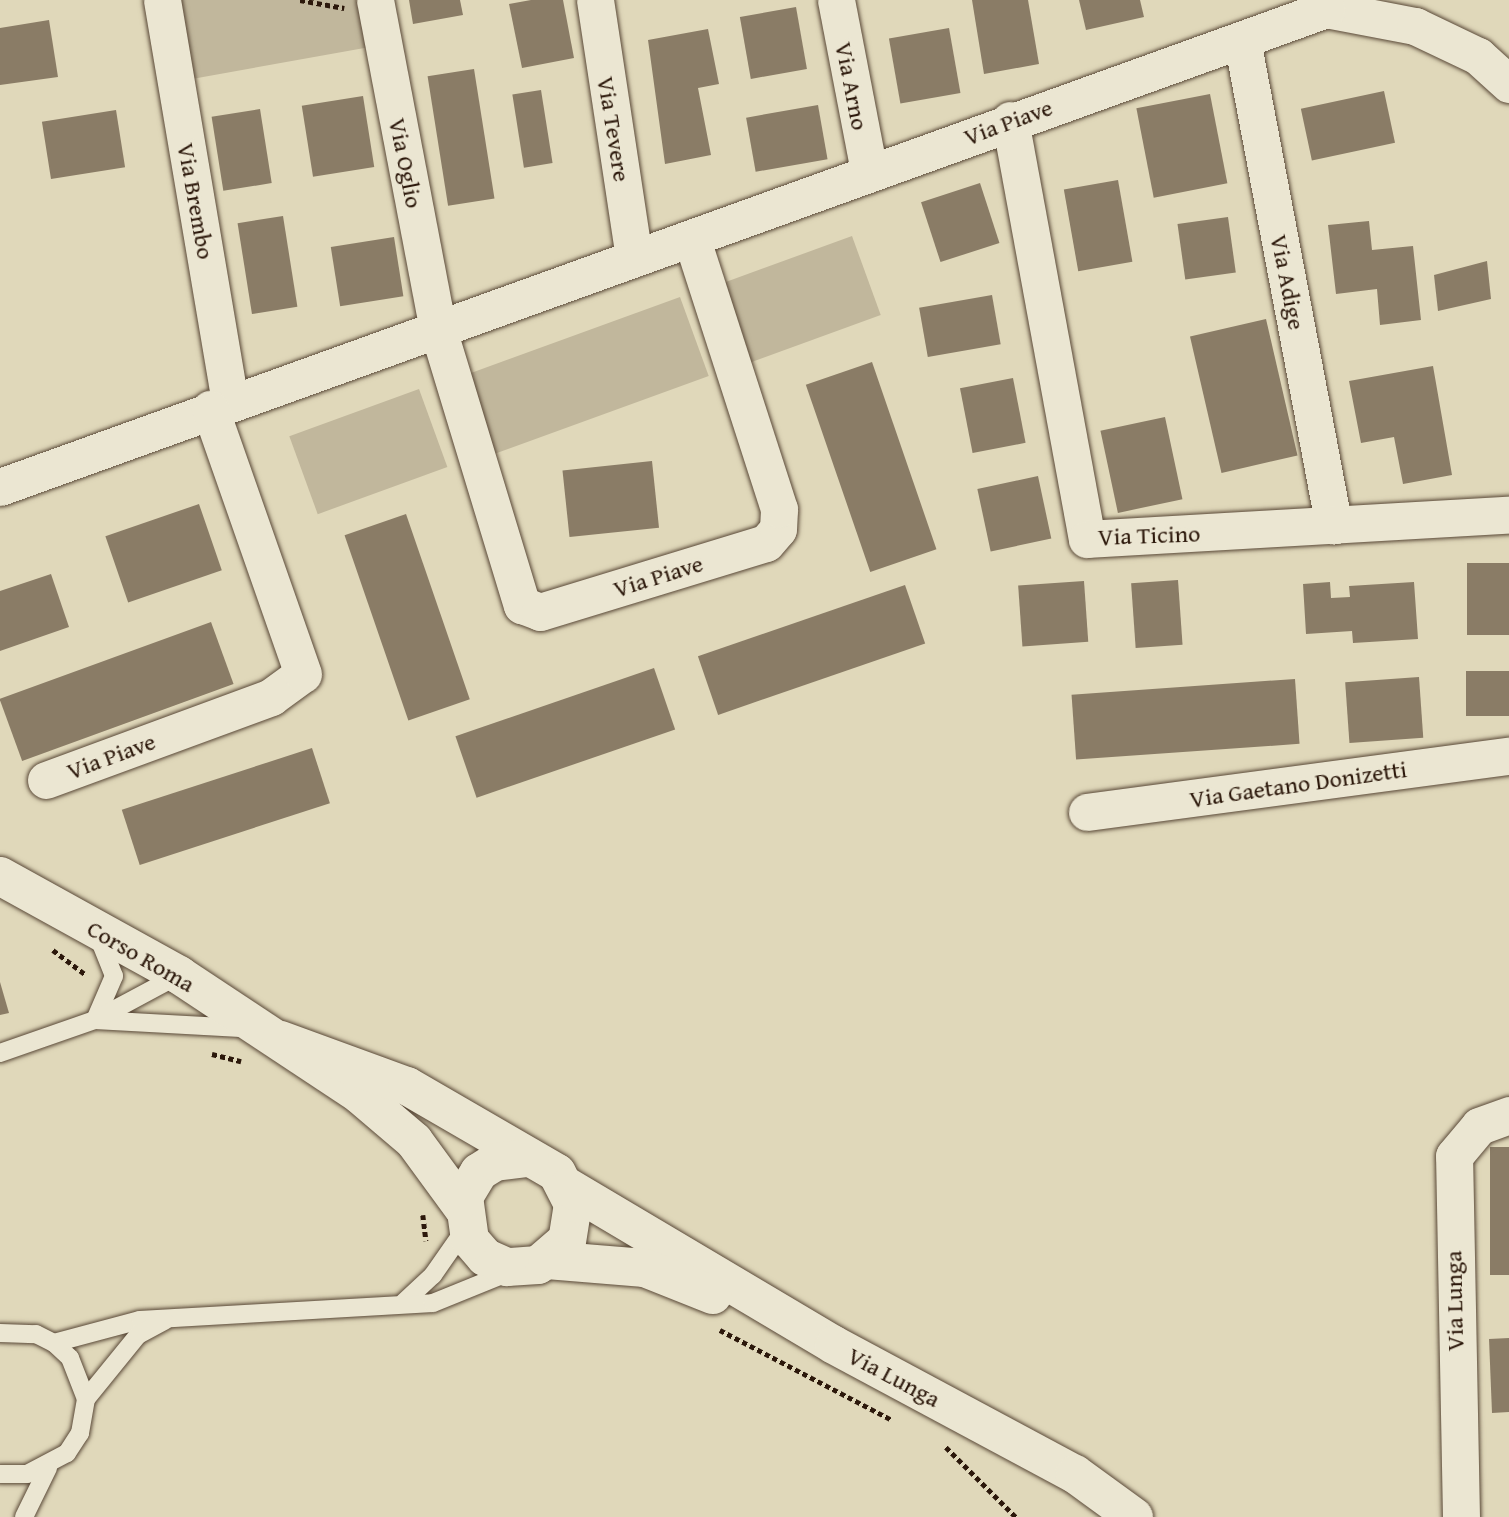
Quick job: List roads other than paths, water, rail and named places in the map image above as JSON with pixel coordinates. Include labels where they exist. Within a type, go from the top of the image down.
[{"type":"street","name":"Via Brembo","points":[[162,0],[220,406]]},
{"type":"street","name":"Via Tevere","points":[[595,0],[634,258]]},
{"type":"street","name":"Via Arno","points":[[836,0],[869,172]]},
{"type":"street","name":"Via Oglio","points":[[375,1],[437,326]]},
{"type":"street","name":"Via Piave","points":[[0,486],[437,326],[692,240],[869,172],[1241,40],[1322,4]]},
{"type":"street","points":[[1322,4],[1415,26],[1478,57],[1509,84]]},
{"type":"street","name":"Via Adige","points":[[1241,40],[1334,525]]},
{"type":"street","name":"Via Ticino","points":[[1010,121],[1087,539],[1509,515]]},
{"type":"street","name":"Via Piave","points":[[437,326],[523,605],[540,612],[766,543],[778,529],[779,509],[692,240]]},
{"type":"street","name":"Via Piave","points":[[46,780],[271,696],[303,674],[220,406]]},
{"type":"street","name":"Via Gaetano Donizetti","points":[[1087,812],[1509,756]]},
{"type":"street","name":"Corso Roma","points":[[3,882],[179,975],[276,1037],[414,1141],[464,1218],[485,1258],[533,1264]]},
{"type":"street","name":"Corso Roma","points":[[276,1037],[407,1086],[530,1158],[568,1187]]},
{"type":"street","name":"Via Lunga","points":[[1461,1517],[1454,1156],[1479,1126],[1509,1115]]},
{"type":"street","points":[[464,1218],[480,1172],[503,1160],[530,1158]]},
{"type":"street","points":[[533,1264],[567,1240],[573,1222],[568,1187]]},
{"type":"street","name":"Via Lunga","points":[[568,1187],[834,1345],[1075,1474],[1134,1517]]},
{"type":"street","name":"Via Lunga","points":[[533,1264],[645,1268],[834,1345]]},
{"type":"lane","points":[[95,929],[114,976],[95,1020]]},
{"type":"lane","points":[[0,1053],[95,1020],[179,975]]},
{"type":"lane","points":[[95,1020],[276,1037]]},
{"type":"lane","points":[[404,1302],[433,1275],[464,1218]]},
{"type":"lane","points":[[54,1343],[140,1320],[404,1302],[433,1303],[533,1264]]},
{"type":"lane","points":[[24,1517],[48,1468],[80,1433],[86,1399],[138,1335],[167,1320]]},
{"type":"lane","points":[[0,1333],[36,1334],[54,1343],[71,1358],[86,1399]]},
{"type":"lane","points":[[0,1474],[48,1468]]}]
